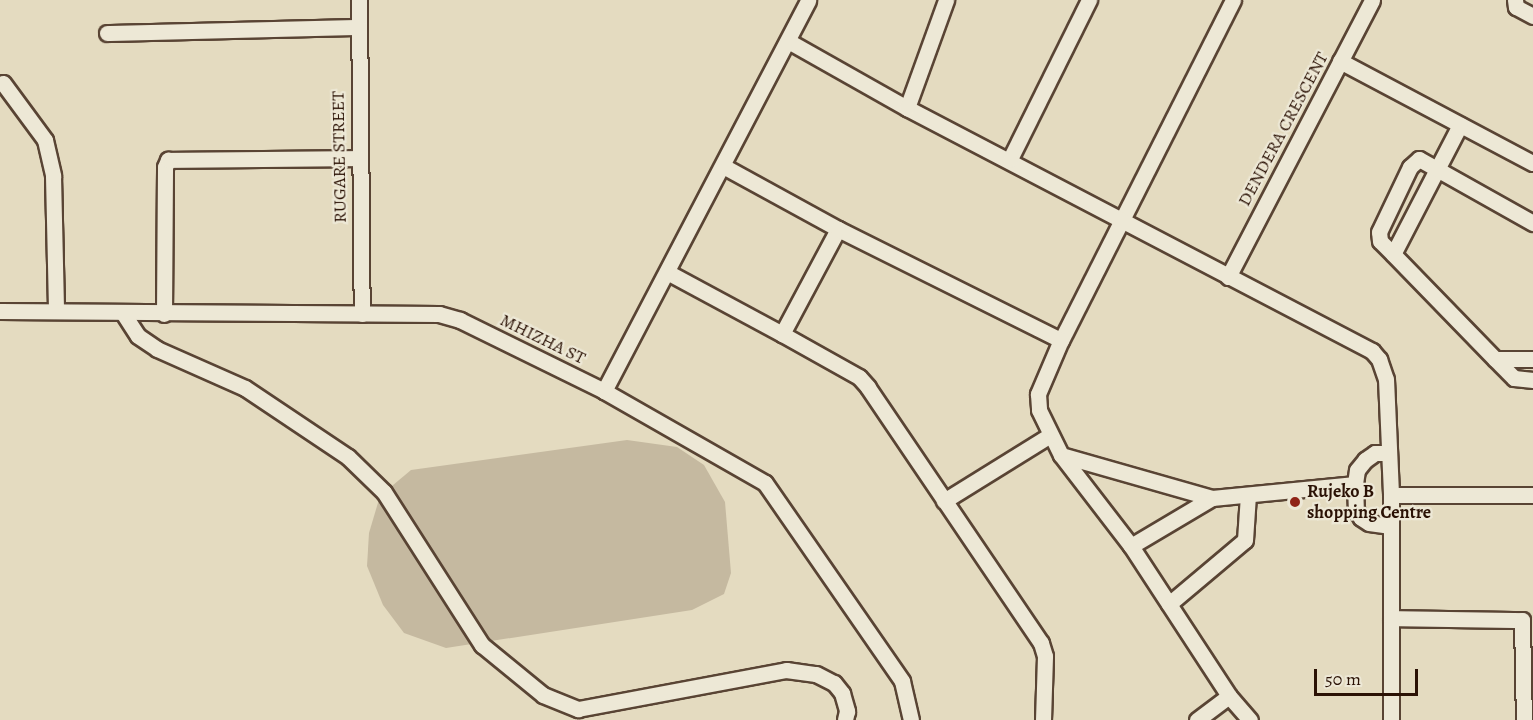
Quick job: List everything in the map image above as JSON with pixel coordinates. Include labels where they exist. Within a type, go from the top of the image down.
[{"type":"street","name":"RUGARE STREET","points":[[359,0],[358,158],[362,314]]},
{"type":"street","points":[[604,391],[808,0]]},
{"type":"street","points":[[906,108],[946,0]]},
{"type":"street","points":[[1010,159],[1089,0]]},
{"type":"street","points":[[1233,0],[1060,340],[1038,394],[1039,410],[1049,436],[1061,455],[1131,546],[1229,696],[1250,720]]},
{"type":"street","name":"DENDERA CRESCENT","points":[[1227,277],[1372,0]]},
{"type":"street","points":[[1515,0],[1516,7],[1533,16]]},
{"type":"street","points":[[107,33],[358,27]]},
{"type":"street","points":[[788,41],[906,108],[1010,159],[1227,277],[1372,351],[1379,359],[1386,379],[1390,495],[1391,720]]},
{"type":"street","points":[[1340,61],[1533,163]]},
{"type":"street","points":[[3,83],[45,140],[53,176],[56,311]]},
{"type":"street","points":[[1393,254],[1460,125]]},
{"type":"street","points":[[164,314],[165,167],[168,160],[358,158]]},
{"type":"street","points":[[1533,223],[1438,166],[1419,159],[1410,167],[1379,232],[1380,242],[1495,359],[1516,379],[1533,380]]},
{"type":"street","points":[[723,166],[838,229],[1060,340]]},
{"type":"street","points":[[782,334],[838,229]]},
{"type":"street","points":[[667,273],[782,334],[863,382],[1041,643],[1045,656],[1043,720]]},
{"type":"street","name":"MHIZHA ST","points":[[0,311],[164,314],[440,314],[460,320],[604,391],[765,483],[902,681],[911,720]]},
{"type":"street","points":[[123,313],[138,336],[157,350],[245,388],[348,457],[384,492],[482,645],[543,695],[578,709],[786,670],[816,674],[834,683],[842,693],[847,711],[845,720]]},
{"type":"street","points":[[1495,359],[1533,359]]},
{"type":"street","points":[[944,501],[1049,436]]},
{"type":"street","points":[[1389,453],[1375,453],[1365,460],[1357,470],[1355,484],[1356,510],[1361,518],[1369,523],[1390,526]]},
{"type":"street","points":[[1061,455],[1212,498],[1355,484]]},
{"type":"street","points":[[1169,604],[1245,540],[1248,495]]},
{"type":"street","points":[[1390,495],[1533,495]]},
{"type":"street","points":[[1131,546],[1212,498]]},
{"type":"street","points":[[1391,618],[1528,620],[1524,720]]},
{"type":"street","points":[[1197,720],[1229,696]]},
{"type":"shaded area","points":[[627,440],[677,447],[704,465],[725,502],[731,573],[724,594],[692,610],[446,648],[404,633],[383,605],[367,566],[369,533],[380,496],[411,470]]},
{"type":"place","name":"Rujeko B shopping Centre","points":[[1295,502]]}]
